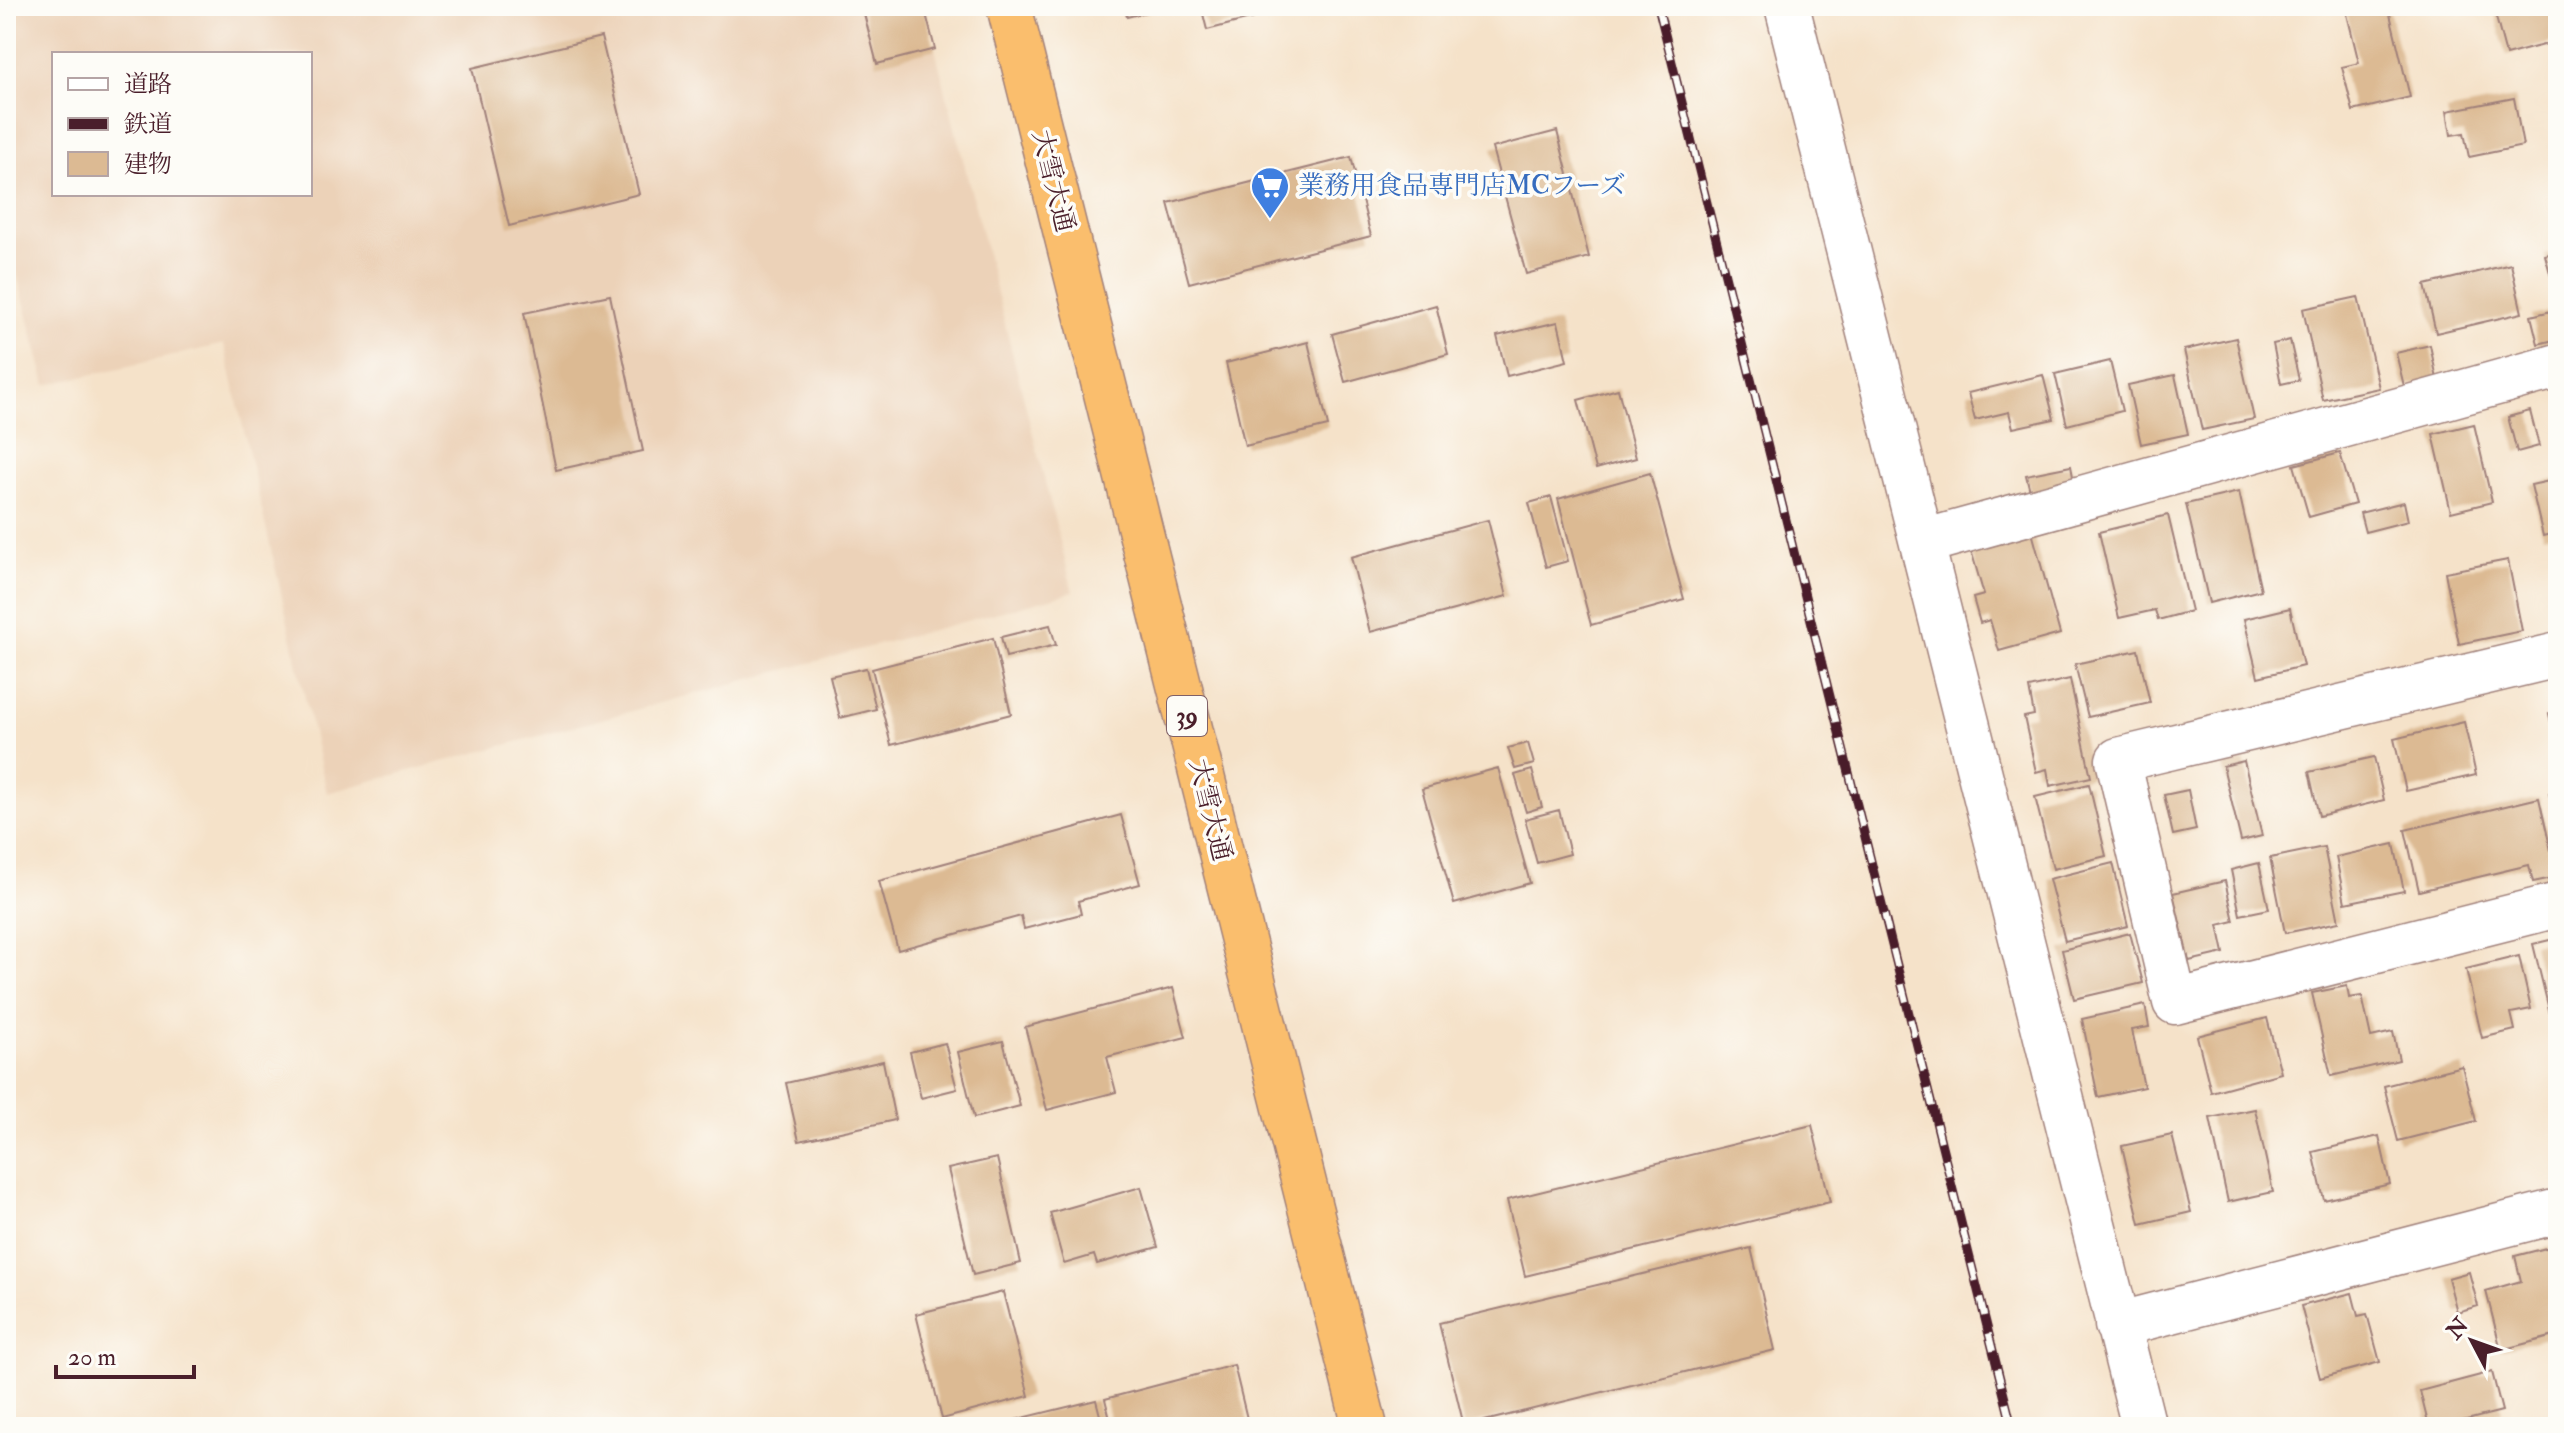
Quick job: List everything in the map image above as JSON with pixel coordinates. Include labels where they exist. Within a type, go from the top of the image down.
[{"type":"highway","name":"大雪大通","points":[[1009,6],[1365,1427]]},
{"type":"street","points":[[1787,6],[2144,1427]]},
{"type":"street","points":[[1923,542],[2558,366]]},
{"type":"street","points":[[2558,655],[2118,760],[2175,1002],[2558,905]]},
{"type":"street","points":[[2117,1325],[2558,1211]]},
{"type":"shaded area","points":[[6,6],[924,6],[1073,592],[327,793],[224,344],[46,385],[6,233]]},
{"type":"building","points":[[862,6],[924,6],[935,49],[877,64]]},
{"type":"building","points":[[1124,6],[1165,6],[1165,7],[1127,17]]},
{"type":"building","points":[[1201,6],[1295,6],[1296,7],[1207,30]]},
{"type":"building","points":[[2345,6],[2388,6],[2410,97],[2353,111],[2342,67],[2359,63]]},
{"type":"building","points":[[2493,6],[2558,6],[2558,41],[2506,55]]},
{"type":"building","points":[[601,37],[639,194],[509,226],[472,68]]},
{"type":"building","points":[[2514,98],[2523,146],[2469,157],[2464,133],[2451,135],[2447,111]]},
{"type":"building","points":[[1557,131],[1589,257],[1526,274],[1492,148]]},
{"type":"building","name":"業務用食品専門店MCフーズ","points":[[1351,157],[1371,236],[1189,283],[1168,203]]},
{"type":"building","points":[[2558,252],[2558,298],[2557,298],[2545,255]]},
{"type":"building","points":[[2511,264],[2522,313],[2436,333],[2425,285]]},
{"type":"building","points":[[610,295],[643,451],[556,470],[524,313]]},
{"type":"building","points":[[2358,297],[2379,388],[2323,400],[2303,309]]},
{"type":"building","points":[[1436,305],[1448,354],[1345,382],[1332,334]]},
{"type":"building","points":[[2555,310],[2558,339],[2538,344],[2531,316]]},
{"type":"building","points":[[1558,322],[1567,361],[1507,376],[1497,336]]},
{"type":"building","points":[[2236,338],[2254,419],[2202,430],[2184,350]]},
{"type":"building","points":[[2290,340],[2299,380],[2281,384],[2273,344]]},
{"type":"building","points":[[1308,342],[1328,426],[1245,446],[1226,363]]},
{"type":"building","points":[[2430,345],[2437,379],[2404,386],[2396,353]]},
{"type":"building","points":[[2110,361],[2122,411],[2067,425],[2055,374]]},
{"type":"building","points":[[2043,375],[2054,419],[2013,428],[2009,412],[1975,420],[1968,393]]},
{"type":"building","points":[[2175,375],[2188,434],[2141,444],[2128,385]]},
{"type":"building","points":[[1618,389],[1636,458],[1596,469],[1578,400]]},
{"type":"building","points":[[2530,411],[2539,446],[2517,452],[2508,417]]},
{"type":"building","points":[[2474,424],[2492,502],[2451,512],[2433,434]]},
{"type":"building","points":[[2340,453],[2355,504],[2309,517],[2294,465]]},
{"type":"building","points":[[2071,466],[2075,487],[2031,495],[2026,475]]},
{"type":"building","points":[[1650,473],[1684,599],[1591,625],[1558,499]]},
{"type":"building","points":[[2558,479],[2558,532],[2543,536],[2531,485]]},
{"type":"building","points":[[2239,492],[2261,590],[2209,603],[2186,504]]},
{"type":"building","points":[[1551,497],[1568,561],[1546,567],[1529,503]]},
{"type":"building","points":[[2404,502],[2408,521],[2365,532],[2360,513]]},
{"type":"building","points":[[2168,515],[2191,611],[2158,620],[2155,610],[2119,618],[2099,532]]},
{"type":"building","points":[[1488,520],[1507,596],[1370,632],[1351,557]]},
{"type":"building","points":[[2032,532],[2060,634],[1999,651],[1990,620],[1980,623],[1973,598],[1984,595],[1971,550]]},
{"type":"building","points":[[2508,560],[2522,631],[2459,644],[2445,572]]},
{"type":"building","points":[[2290,608],[2303,666],[2258,677],[2244,619]]},
{"type":"building","points":[[1050,625],[1056,645],[1006,657],[1001,637]]},
{"type":"building","points":[[993,638],[1011,714],[891,745],[872,669]]},
{"type":"building","points":[[2138,650],[2150,703],[2088,717],[2075,664]]},
{"type":"building","points":[[866,668],[876,709],[840,718],[830,676]]},
{"type":"building","points":[[2070,679],[2091,777],[2050,786],[2047,769],[2036,772],[2024,717],[2034,715],[2029,688]]},
{"type":"building","points":[[2558,711],[2558,747],[2557,747],[2549,714]]},
{"type":"building","points":[[2464,722],[2476,775],[2406,791],[2394,739]]},
{"type":"building","points":[[1528,743],[1534,764],[1515,769],[1508,748]]},
{"type":"building","points":[[2374,757],[2384,800],[2319,816],[2309,772]]},
{"type":"building","points":[[2244,761],[2262,836],[2241,841],[2223,766]]},
{"type":"building","points":[[1498,768],[1530,883],[1454,904],[1422,789]]},
{"type":"building","points":[[1532,770],[1542,807],[1526,812],[1515,775]]},
{"type":"building","points":[[2089,784],[2106,856],[2053,869],[2035,797]]},
{"type":"building","points":[[2188,790],[2196,830],[2173,835],[2164,795]]},
{"type":"building","points":[[2558,791],[2558,826],[2557,826],[2549,793]]},
{"type":"building","points":[[2539,798],[2557,877],[2533,882],[2529,865],[2419,891],[2405,830]]},
{"type":"building","points":[[1559,810],[1570,854],[1537,863],[1525,819]]},
{"type":"building","points":[[1121,815],[1140,884],[1078,901],[1081,914],[1024,929],[1021,916],[898,950],[879,881]]},
{"type":"building","points":[[2394,844],[2404,891],[2345,903],[2336,857]]},
{"type":"building","points":[[2324,847],[2339,922],[2285,933],[2270,858]]},
{"type":"building","points":[[2113,863],[2128,926],[2065,941],[2049,879]]},
{"type":"building","points":[[2259,863],[2269,909],[2240,915],[2231,870]]},
{"type":"building","points":[[2225,881],[2234,921],[2218,925],[2224,953],[2189,961],[2173,893]]},
{"type":"building","points":[[2130,933],[2143,983],[2074,999],[2062,950]]},
{"type":"building","points":[[2558,938],[2558,1020],[2552,1022],[2533,944]]},
{"type":"building","points":[[2519,956],[2531,1009],[2511,1013],[2515,1030],[2482,1038],[2466,969]]},
{"type":"building","points":[[2347,986],[2349,998],[2362,996],[2371,1037],[2393,1032],[2399,1060],[2331,1076],[2312,993]]},
{"type":"building","points":[[1173,988],[1186,1037],[1107,1057],[1116,1092],[1047,1110],[1025,1027]]},
{"type":"building","points":[[2145,1005],[2149,1027],[2132,1030],[2144,1087],[2098,1097],[2082,1019]]},
{"type":"building","points":[[2267,1018],[2281,1073],[2211,1092],[2197,1036]]},
{"type":"building","points":[[1003,1041],[1020,1106],[974,1118],[958,1052]]},
{"type":"building","points":[[945,1043],[957,1089],[921,1098],[910,1052]]},
{"type":"building","points":[[883,1061],[895,1120],[799,1141],[786,1083]]},
{"type":"building","points":[[2462,1066],[2476,1121],[2398,1141],[2384,1086]]},
{"type":"building","points":[[2255,1109],[2273,1192],[2228,1202],[2210,1118]]},
{"type":"building","points":[[1812,1125],[1830,1202],[1525,1276],[1507,1200]]},
{"type":"building","points":[[2172,1135],[2191,1212],[2140,1224],[2122,1146]]},
{"type":"building","points":[[2379,1136],[2390,1184],[2324,1200],[2313,1152]]},
{"type":"building","points":[[997,1158],[1021,1263],[973,1275],[948,1169]]},
{"type":"building","points":[[1141,1187],[1158,1247],[1097,1264],[1094,1255],[1064,1264],[1050,1213]]},
{"type":"building","points":[[2550,1247],[2558,1277],[2558,1335],[2501,1350],[2486,1291],[2521,1281],[2515,1256]]},
{"type":"building","points":[[1751,1248],[1775,1350],[1464,1426],[1439,1323]]},
{"type":"building","points":[[2469,1272],[2478,1306],[2457,1312],[2448,1278]]},
{"type":"building","points":[[1003,1292],[1029,1396],[942,1419],[916,1314]]},
{"type":"building","points":[[2352,1293],[2358,1316],[2367,1314],[2380,1362],[2320,1378],[2301,1306]]},
{"type":"building","points":[[1234,1365],[1249,1427],[1112,1427],[1105,1399]]},
{"type":"building","points":[[2492,1372],[2502,1411],[2429,1427],[2420,1391]]},
{"type":"building","points":[[1096,1400],[1103,1427],[990,1427],[990,1426]]},
{"type":"railway","points":[[1658,6],[2012,1427]]},
{"type":"place","name":"業務用食品専門店MCフーズ","points":[[1270,220]]}]
